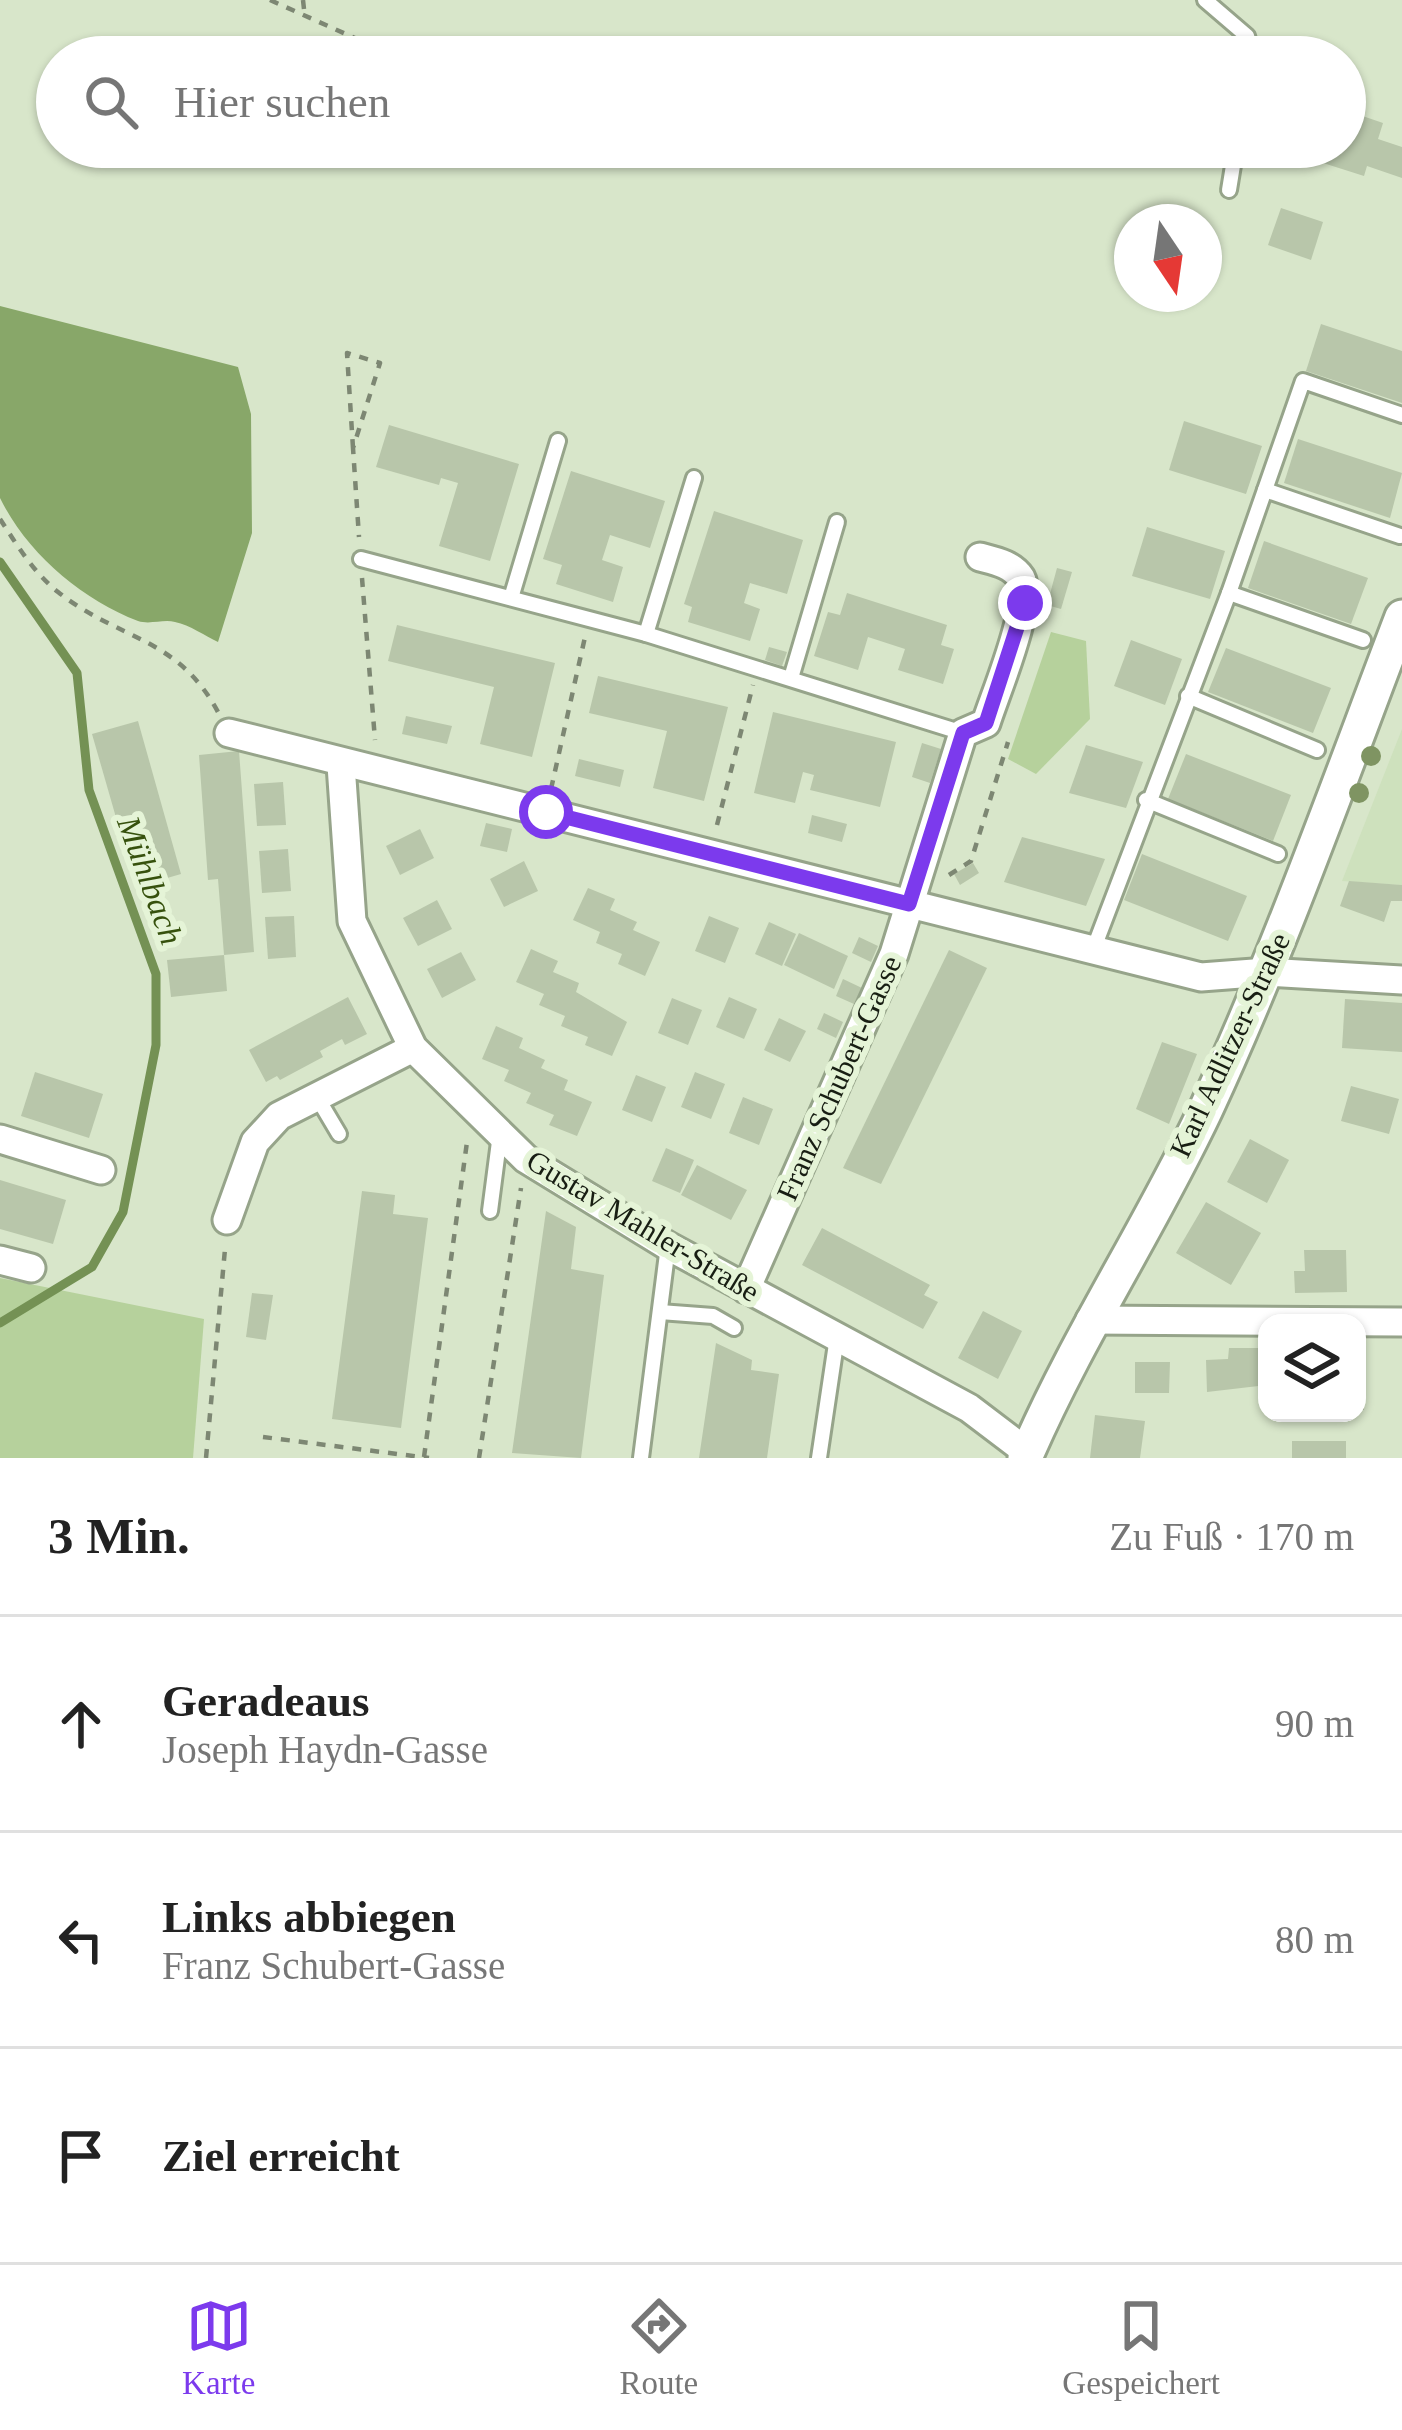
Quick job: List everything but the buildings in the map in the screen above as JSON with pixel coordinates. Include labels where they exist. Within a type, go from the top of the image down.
[{"type":"street","name":"Franz Schubert-Gasse","points":[[746,1289],[894,954],[963,733],[986,723],[1025,603],[1022,580],[1007,565],[980,557]]},
{"type":"street","name":"Karl Adlitzer-Straße","points":[[1026,1455],[1090,1320],[1203,1115],[1267,971],[1402,617]]},
{"type":"street","points":[[229,733],[340,765],[710,852],[1092,953],[1201,977],[1267,971],[1402,980]]},
{"type":"street","name":"Gustav Mahler-Straße","points":[[340,765],[352,921],[412,1048],[526,1159],[668,1246],[969,1408],[1026,1455]]},
{"type":"street","points":[[227,1220],[255,1142],[279,1116],[412,1048]]},
{"type":"street","points":[[0,1139],[101,1170]]},
{"type":"street","points":[[0,1260],[31,1268]]},
{"type":"street","points":[[1090,1320],[1402,1322]]},
{"type":"lane","points":[[1205,0],[1247,36]]},
{"type":"lane","points":[[1229,190],[1233,168]]},
{"type":"lane","points":[[1092,953],[1146,800],[1229,593],[1303,381],[1402,415]]},
{"type":"lane","points":[[511,598],[558,441]]},
{"type":"lane","points":[[646,634],[694,478]]},
{"type":"lane","points":[[1265,490],[1400,536]]},
{"type":"lane","points":[[790,678],[837,521]]},
{"type":"lane","points":[[361,560],[646,634],[963,733]]},
{"type":"lane","points":[[1229,593],[1363,640]]},
{"type":"lane","points":[[1188,696],[1318,750]]},
{"type":"lane","points":[[1146,800],[1278,854]]},
{"type":"lane","points":[[317,1096],[339,1134]]},
{"type":"lane","points":[[490,1211],[500,1134]]},
{"type":"lane","points":[[641,1458],[668,1246]]},
{"type":"lane","points":[[660,1312],[713,1316],[734,1328]]},
{"type":"lane","points":[[819,1458],[836,1337]]},
{"type":"path","points":[[270,0],[349,36]]},
{"type":"path","points":[[303,0],[304,17]]},
{"type":"path","points":[[353,448],[380,363],[347,353],[353,448],[361,560],[377,772]]},
{"type":"path","points":[[0,519],[30,564],[57,591],[169,652],[198,675],[229,733]]},
{"type":"path","points":[[546,812],[589,619]]},
{"type":"path","points":[[710,852],[757,668]]},
{"type":"path","points":[[263,1436],[426,1458],[472,1106]]},
{"type":"path","points":[[479,1458],[526,1159]]},
{"type":"path","points":[[206,1458],[227,1220]]},
{"type":"shaded area","points":[[1051,632],[1086,641],[1090,719],[1036,774],[1008,759]]},
{"type":"shaded area","points":[[1402,729],[1402,885],[1342,881]]},
{"type":"shaded area","points":[[0,1278],[204,1319],[193,1458],[0,1458]]},
{"type":"green space","points":[[0,306],[238,367],[251,414],[252,533],[218,642],[181,623],[138,621],[96,600],[40,555],[11,518],[0,498]]},
{"type":"waterway","name":"Mühlbach","points":[[0,562],[77,673],[89,790],[156,974],[156,1045],[123,1212],[92,1267],[0,1323]]},
{"type":"route","points":[[546,812],[909,904],[963,733],[986,723],[1025,603]]}]
